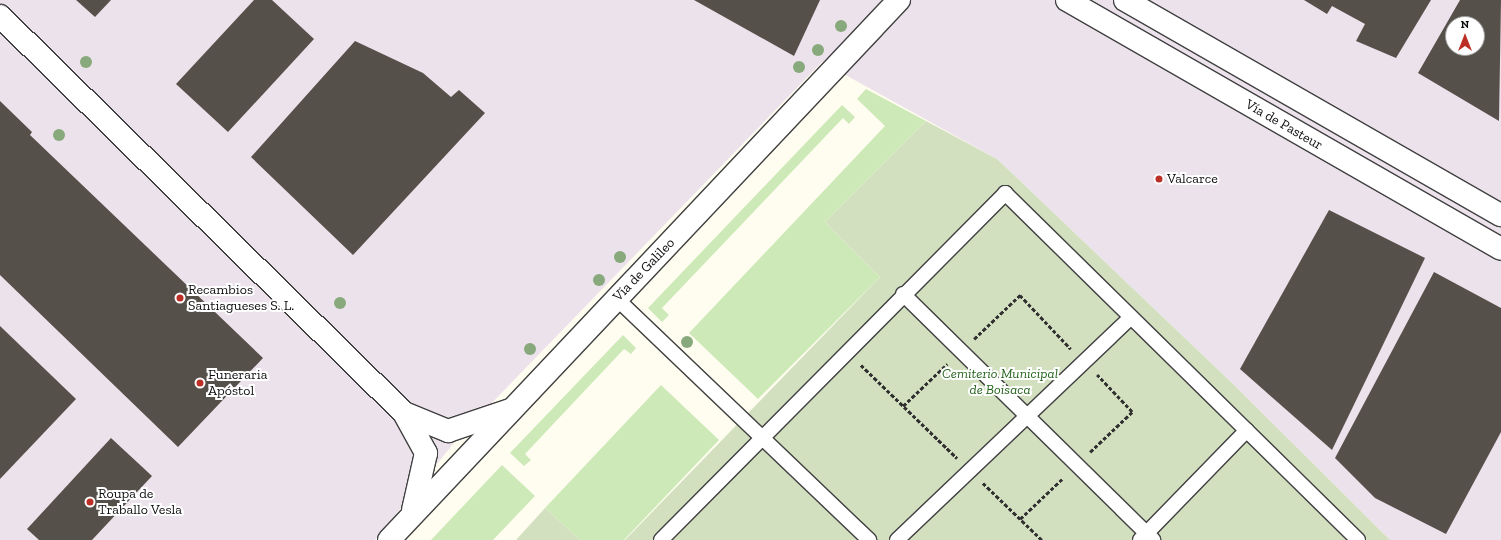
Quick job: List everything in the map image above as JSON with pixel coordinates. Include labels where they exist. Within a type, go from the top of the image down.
[{"type":"street","name":"Vía de Galileo","points":[[389,540],[899,0]]},
{"type":"street","name":"Vía de Pasteur","points":[[1067,0],[1501,249]]},
{"type":"street","name":"Vía de Pasteur","points":[[1125,0],[1501,215]]},
{"type":"street","points":[[0,16],[404,413],[434,469],[445,480]]},
{"type":"street","points":[[412,515],[426,453],[438,436],[448,431],[512,409]]},
{"type":"street","points":[[404,413],[448,431],[476,447]]},
{"type":"lane","points":[[661,540],[846,351],[1005,193],[1358,540]]},
{"type":"lane","points":[[903,294],[1027,416],[1146,538],[1247,430]]},
{"type":"lane","points":[[617,299],[762,436],[869,540]]},
{"type":"lane","points":[[897,540],[1131,317]]},
{"type":"path","points":[[846,351],[1042,540]]},
{"type":"shaded area","points":[[0,0],[1501,0],[1501,540],[1390,540],[1232,383],[997,159],[822,62],[458,438],[375,540],[0,540]]},
{"type":"green space","points":[[866,89],[926,121],[825,222],[880,277],[758,399],[689,333],[885,126],[857,99]]},
{"type":"green space","points":[[842,105],[855,117],[849,124],[843,118],[662,308],[669,315],[662,322],[648,308]]},
{"type":"green space","name":"Cemiterio Municipal de Boisaca","points":[[926,121],[997,159],[1232,383],[1390,540],[625,540],[880,277],[825,222]]},
{"type":"green space","points":[[623,335],[636,348],[631,354],[624,349],[525,454],[531,460],[524,466],[510,453]]},
{"type":"green space","points":[[661,385],[719,440],[624,540],[580,540],[545,508]]},
{"type":"green space","points":[[502,465],[535,496],[493,540],[431,540]]},
{"type":"green space","points":[[545,508],[580,540],[516,540]]},
{"type":"building","points":[[76,0],[111,0],[95,17]]},
{"type":"building","points":[[254,0],[272,0],[314,39],[228,132],[176,84]]},
{"type":"building","points":[[694,0],[820,0],[794,56]]},
{"type":"building","points":[[1304,0],[1431,0],[1396,58],[1356,41],[1365,24],[1332,6],[1327,14]]},
{"type":"building","points":[[1460,0],[1501,0],[1499,121],[1418,73],[1445,26],[1445,56],[1485,56],[1485,16],[1451,16]]},
{"type":"building","points":[[355,41],[423,73],[451,97],[459,90],[485,113],[353,255],[251,157]]},
{"type":"building","points":[[0,101],[32,132],[30,135],[263,358],[178,447],[0,275]]},
{"type":"building","points":[[1329,210],[1425,258],[1332,450],[1240,369]]},
{"type":"building","points":[[1434,272],[1501,308],[1501,432],[1446,534],[1375,498],[1335,458]]},
{"type":"building","points":[[0,326],[76,399],[0,479]]},
{"type":"building","name":"Roupa de Traballo Vesla","points":[[111,438],[152,476],[92,540],[39,540],[27,529]]},
{"type":"place","name":"Valcarce","points":[[1159,179]]},
{"type":"place","name":"Recambios Santiagueses S. L.","points":[[180,298]]},
{"type":"place","name":"Funeraria Apóstol","points":[[200,383]]},
{"type":"place","name":"Roupa de Traballo Vesla","points":[[90,502]]}]
